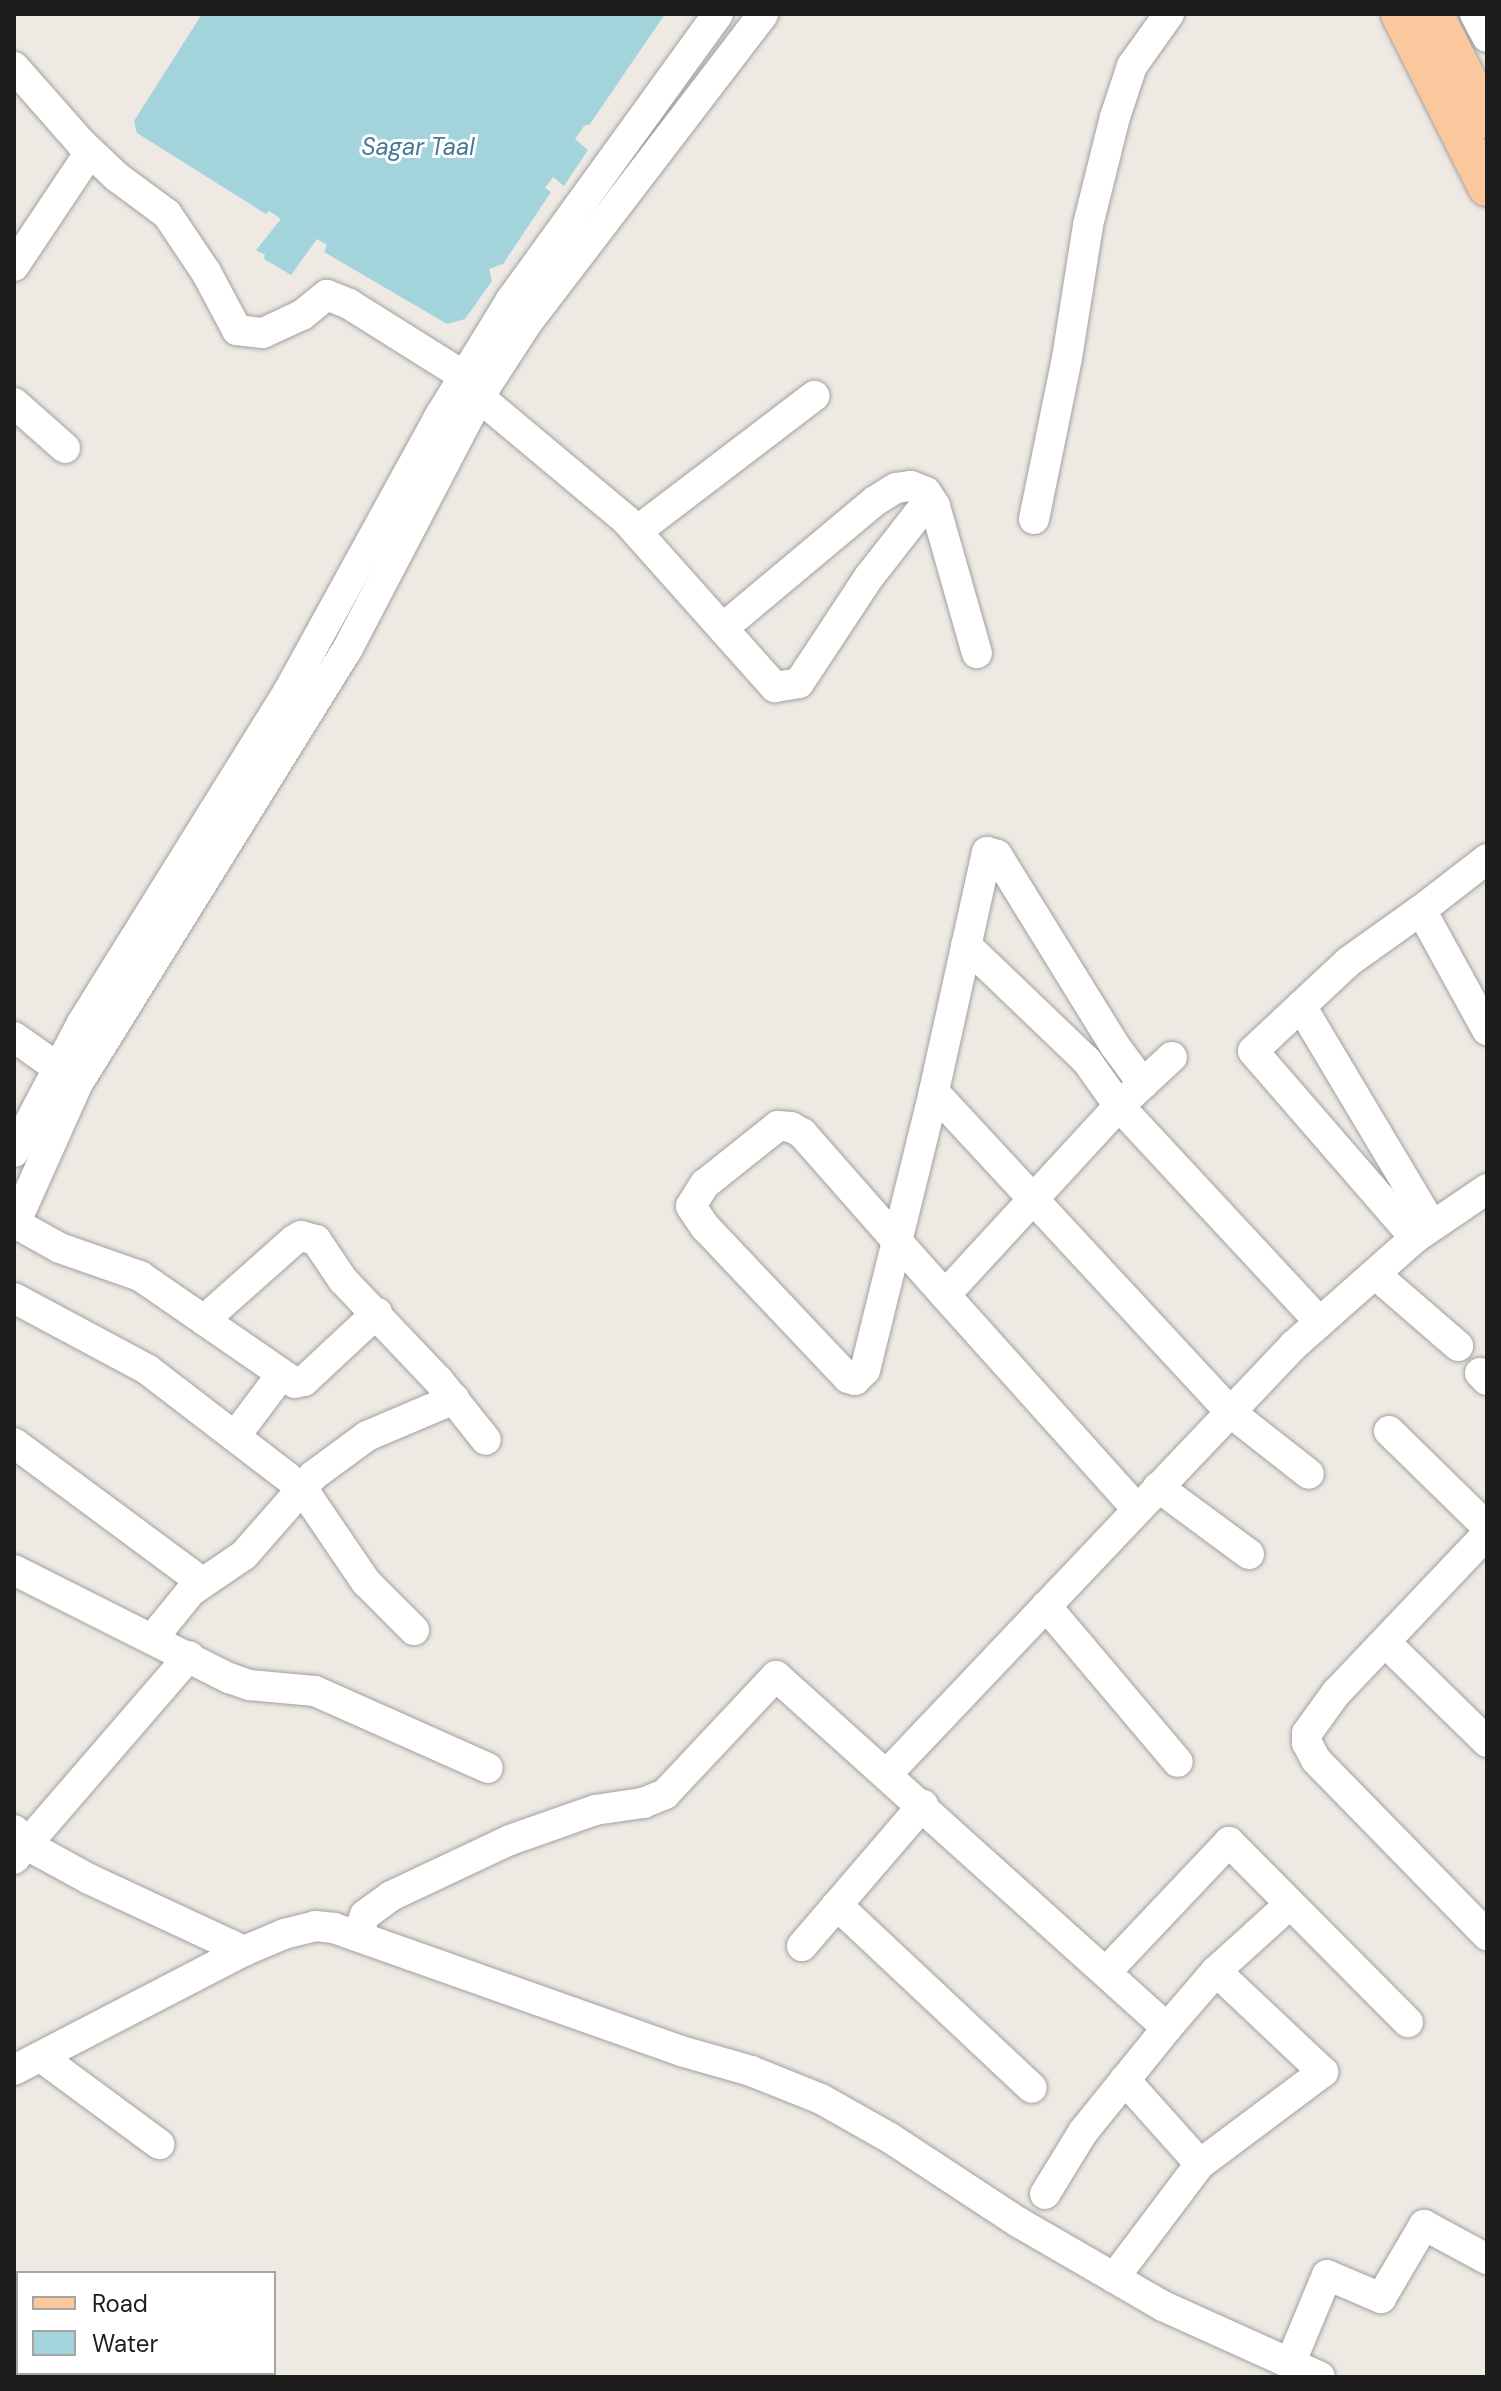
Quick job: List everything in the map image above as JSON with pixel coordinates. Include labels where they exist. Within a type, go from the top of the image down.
[{"type":"main road","points":[[1400,14],[1487,187]]},
{"type":"main road","points":[[1434,14],[1487,119]]},
{"type":"street","points":[[377,1313],[304,1381],[295,1383],[140,1276],[60,1248],[14,1225],[78,1083],[348,648],[511,300],[718,14]]},
{"type":"street","points":[[14,1152],[82,1023],[288,692],[472,387],[527,323],[763,14]]},
{"type":"street","points":[[1034,519],[1067,358],[1088,225],[1115,117],[1132,66],[1169,14]]},
{"type":"street","points":[[1475,14],[1487,37]]},
{"type":"street","points":[[14,67],[90,152],[167,214],[206,272],[237,330],[263,333],[302,315],[327,295],[349,304],[472,387],[637,531],[775,687],[799,683],[869,577],[930,499]]},
{"type":"street","points":[[14,266],[90,152]]},
{"type":"street","points":[[637,531],[814,396]]},
{"type":"street","points":[[14,403],[65,448]]},
{"type":"street","points":[[723,628],[875,501],[896,488],[919,487],[930,499],[977,653]]},
{"type":"street","points":[[1137,1509],[945,1295],[897,1241],[802,1133],[791,1127],[778,1126],[767,1131],[705,1184],[691,1206],[705,1227],[848,1378],[855,1380],[865,1370],[897,1241],[934,1092],[987,852],[997,855],[1115,1046],[1143,1084]]},
{"type":"street","points":[[1423,1231],[1253,1051],[1348,962],[1487,859]]},
{"type":"street","points":[[1421,910],[1487,1030]]},
{"type":"street","points":[[966,945],[1087,1061],[1119,1106],[1320,1322]]},
{"type":"street","points":[[1301,1006],[1423,1231]]},
{"type":"street","points":[[14,1037],[58,1068]]},
{"type":"street","points":[[945,1295],[1119,1106],[1172,1057]]},
{"type":"street","points":[[934,1092],[1230,1412],[1309,1474]]},
{"type":"street","points":[[888,1773],[1158,1487],[1320,1322],[1423,1231],[1480,1202]]},
{"type":"street","points":[[204,1320],[301,1236],[316,1240],[343,1280],[454,1399],[486,1440]]},
{"type":"street","points":[[1375,1274],[1458,1346]]},
{"type":"street","points":[[14,1298],[148,1370],[302,1488],[366,1582],[414,1630]]},
{"type":"street","points":[[236,1435],[281,1375]]},
{"type":"street","points":[[153,1638],[191,1591],[244,1555],[302,1488],[367,1436],[454,1399]]},
{"type":"street","points":[[1389,1431],[1484,1543],[1336,1693],[1307,1733],[1307,1743],[1316,1760],[1487,1935]]},
{"type":"street","points":[[14,1443],[202,1582]]},
{"type":"street","points":[[1158,1487],[1249,1554]]},
{"type":"street","points":[[14,1570],[229,1678],[249,1685],[315,1691],[488,1768]]},
{"type":"street","points":[[1046,1606],[1178,1762]]},
{"type":"street","points":[[1385,1642],[1487,1742]]},
{"type":"street","points":[[189,1656],[19,1844],[244,1951]]},
{"type":"street","points":[[357,1936],[365,1915],[391,1896],[510,1840],[595,1810],[643,1803],[665,1794],[776,1676],[888,1773],[1167,2028]]},
{"type":"street","points":[[802,1946],[923,1805]]},
{"type":"street","points":[[1106,1972],[1229,1842],[1408,2022]]},
{"type":"street","points":[[1045,2194],[1083,2132],[1167,2028],[1216,1971],[1290,1904]]},
{"type":"street","points":[[837,1905],[1032,2088]]},
{"type":"street","points":[[27,2064],[244,1951],[284,1934],[315,1926],[357,1936],[681,2051],[751,2071],[821,2099],[890,2138],[1018,2222],[1163,2306],[1320,2377]]},
{"type":"street","points":[[1114,2278],[1200,2164],[1323,2072],[1216,1971]]},
{"type":"street","points":[[27,2064],[159,2144]]},
{"type":"street","points":[[1125,2080],[1200,2164]]},
{"type":"street","points":[[1290,2364],[1327,2275],[1381,2298],[1424,2225],[1487,2259]]},
{"type":"water","name":"Sagar Taal","points":[[202,14],[665,14],[590,124],[584,126],[575,139],[588,150],[564,186],[553,177],[545,188],[551,192],[503,264],[489,269],[492,281],[465,319],[447,324],[324,252],[327,245],[317,239],[291,275],[264,259],[265,255],[256,250],[281,219],[269,211],[266,214],[137,133],[134,121]]}]
